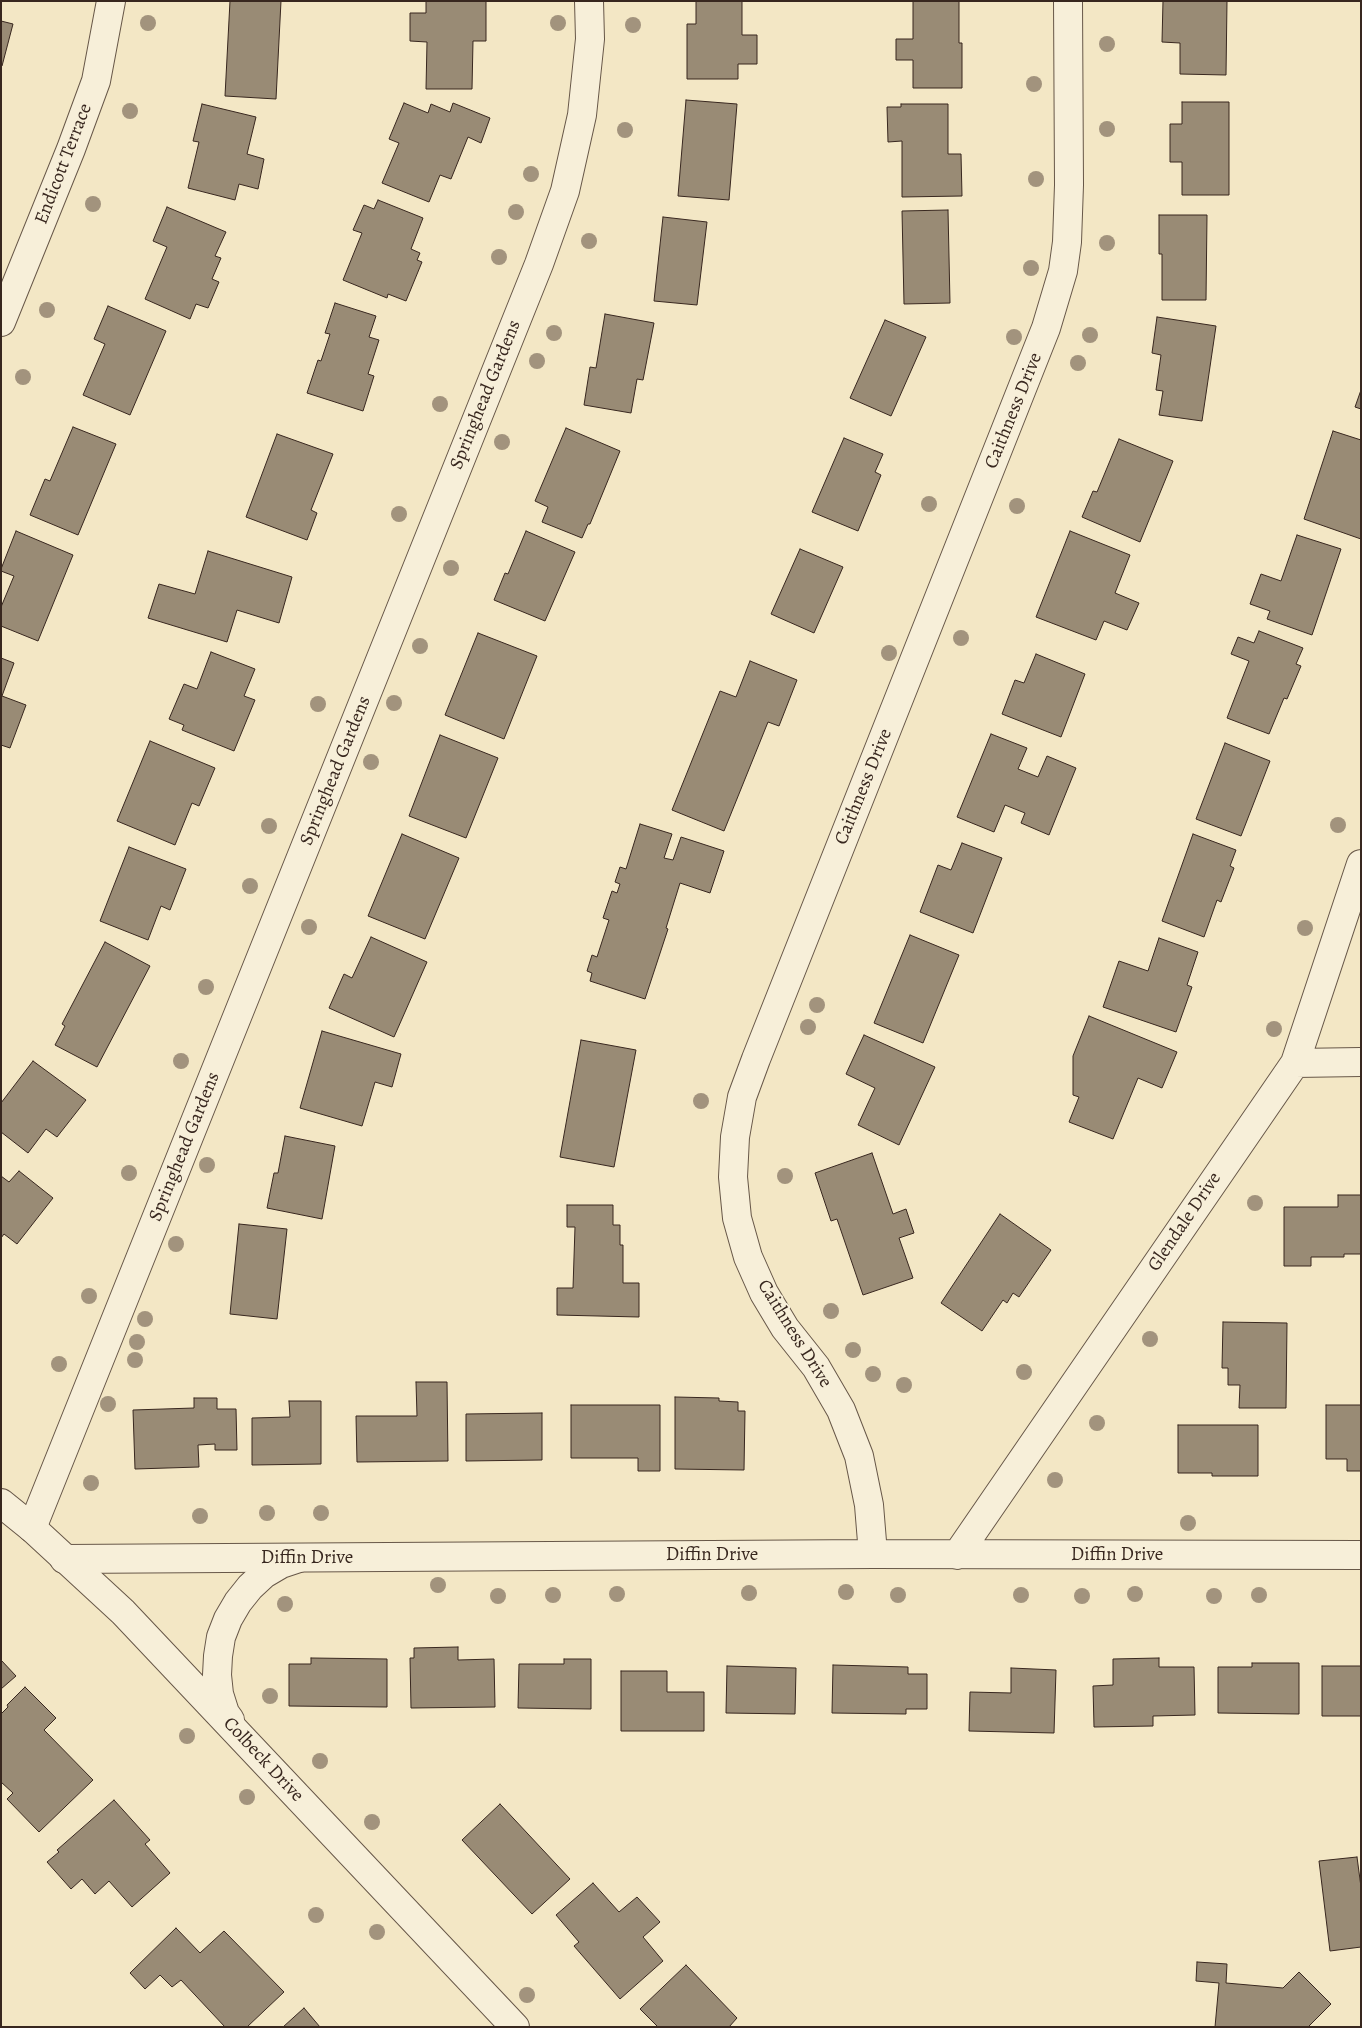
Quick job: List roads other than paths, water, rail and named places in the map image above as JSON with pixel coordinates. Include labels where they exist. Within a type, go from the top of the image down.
[{"type":"street","name":"Endicott Terrace","points":[[1,322],[71,149],[96,81],[111,1]]},
{"type":"street","name":"Springhead Gardens","points":[[32,1528],[542,255],[565,191],[582,115],[590,38],[589,1]]},
{"type":"street","name":"Caithness Drive","points":[[873,1554],[870,1505],[859,1456],[841,1410],[816,1367],[785,1328],[768,1300],[748,1257],[737,1218],[733,1177],[735,1137],[742,1097],[756,1059],[1046,328],[1063,271],[1067,242],[1069,185],[1068,1]]},
{"type":"street","name":"Glendale Drive","points":[[957,1555],[1295,1063],[1361,864]]},
{"type":"street","points":[[1295,1063],[1361,1062]]},
{"type":"street","name":"Colbeck Drive","points":[[1,1503],[32,1528],[123,1612],[515,2027]]},
{"type":"street","name":"Diffin Drive","points":[[64,1559],[873,1554],[1361,1555]]},
{"type":"street","points":[[251,1747],[225,1713],[220,1694],[217,1666],[221,1637],[238,1602],[250,1587],[264,1574],[281,1564],[299,1558]]}]
